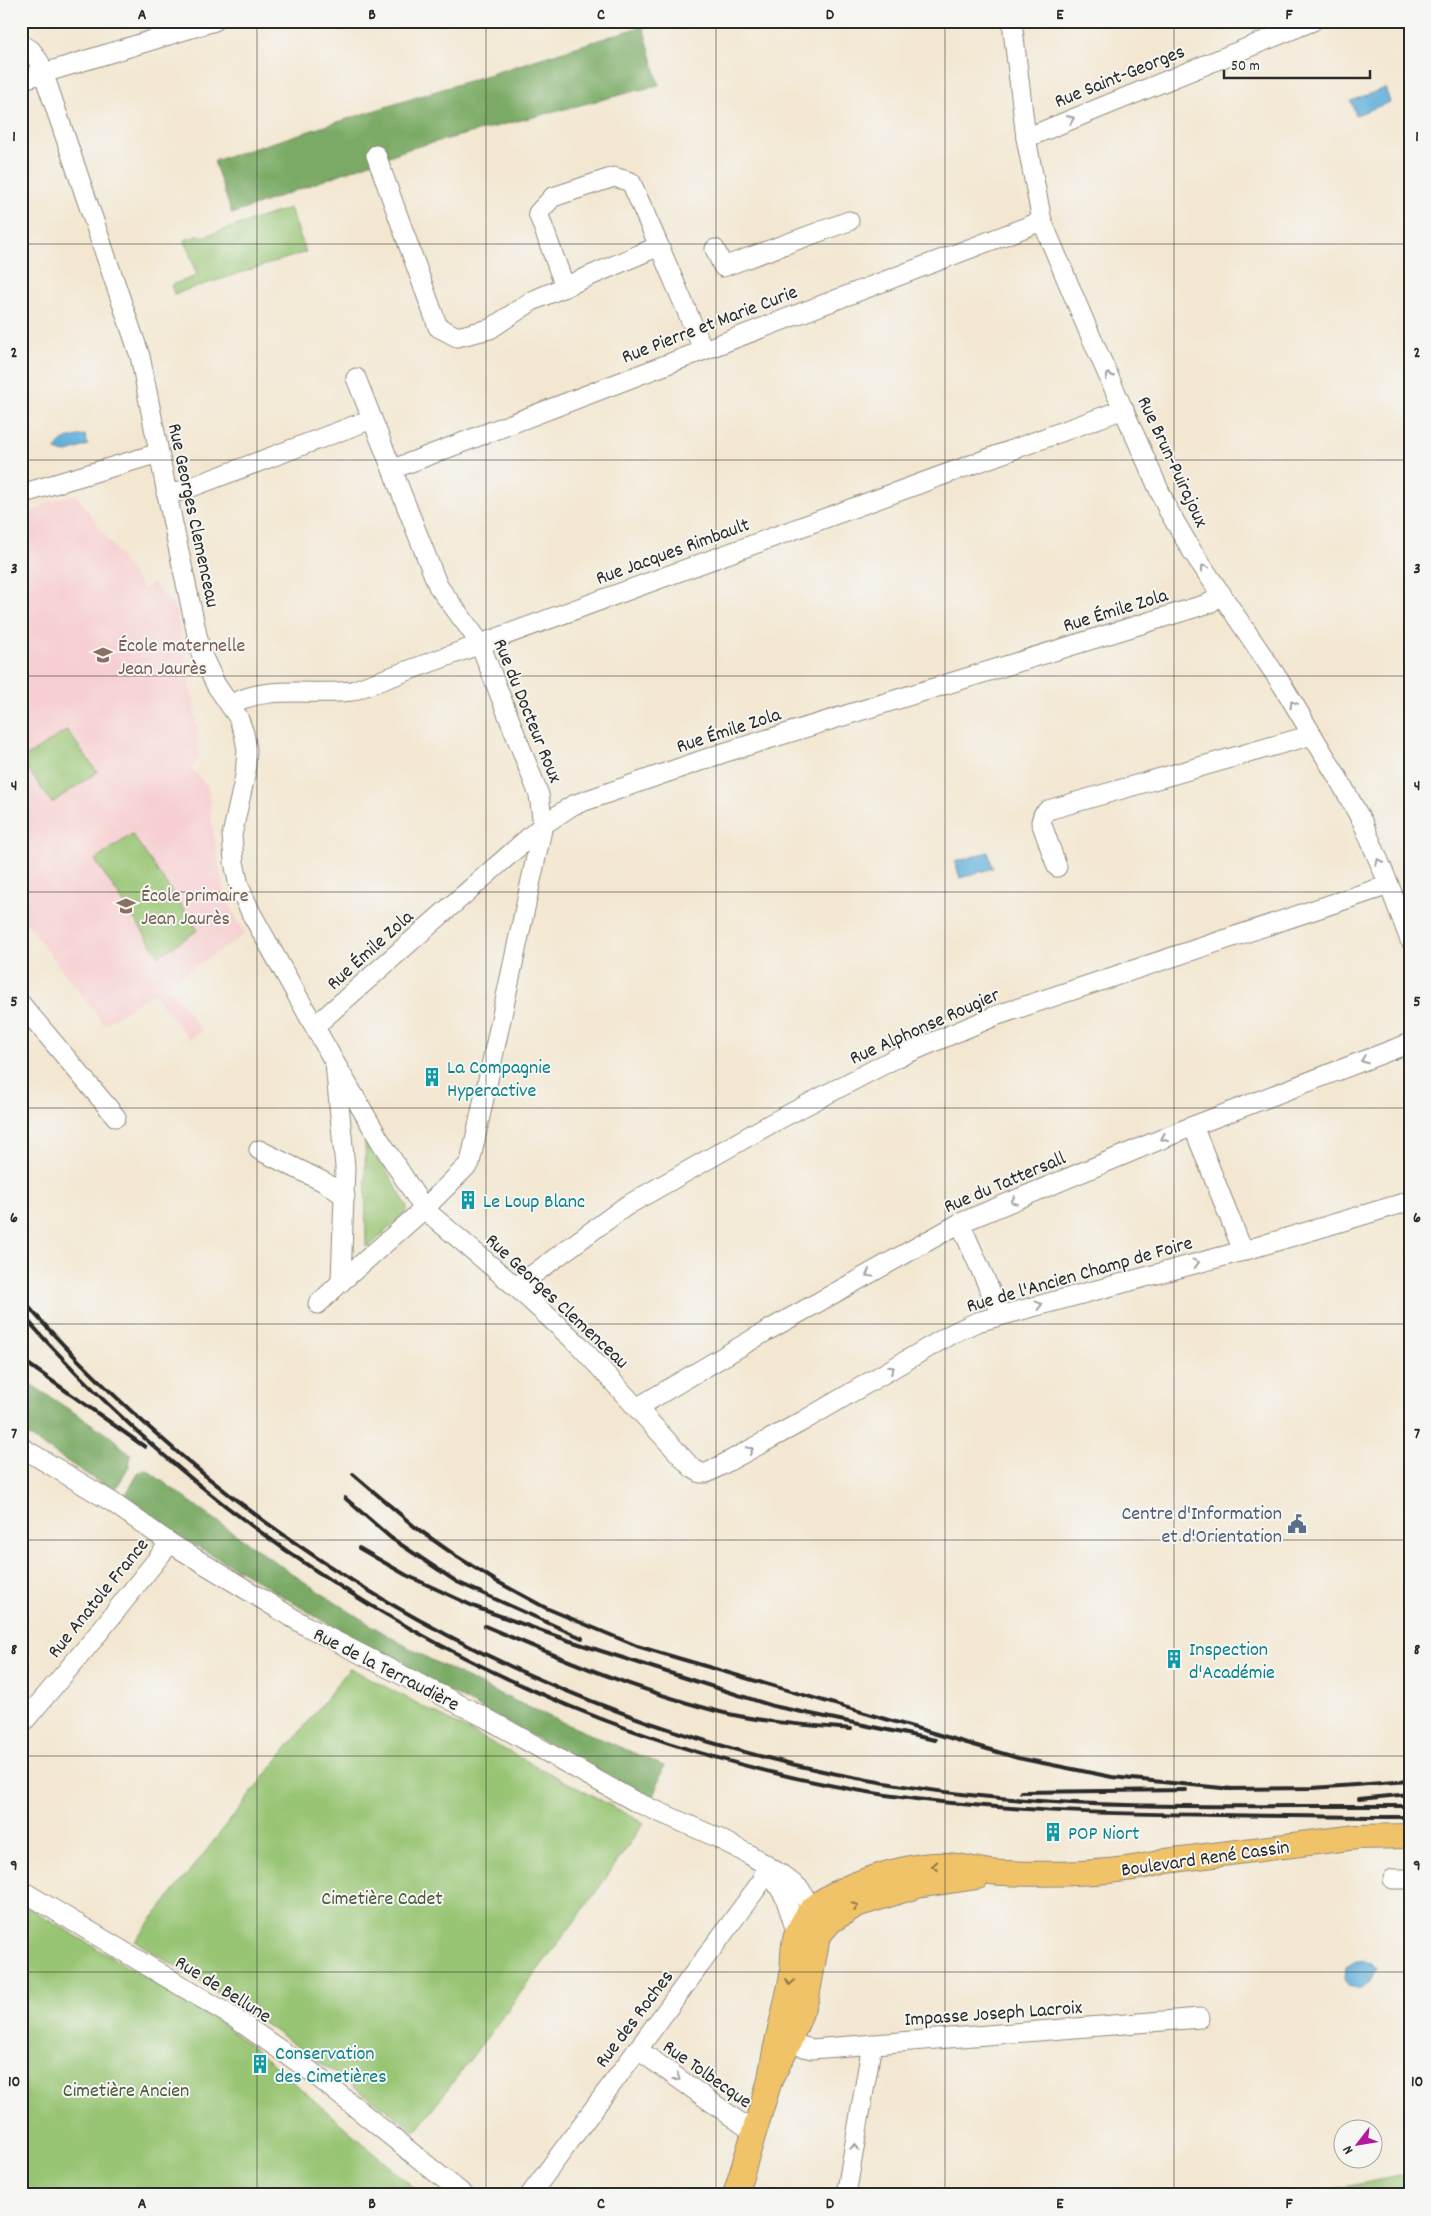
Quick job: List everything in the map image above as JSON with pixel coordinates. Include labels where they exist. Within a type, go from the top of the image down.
[{"type":"main road","name":"Boulevard René Cassin","points":[[807,1935],[856,1905],[917,1886],[1001,1873],[1076,1872],[1146,1867],[1166,1861],[1348,1838],[1410,1836]]},
{"type":"main road","name":"Boulevard René Cassin","points":[[807,1935],[812,1910],[840,1891],[866,1880],[922,1867],[946,1865],[1001,1873]]},
{"type":"main road","name":"Rue de la Terraudière","points":[[735,2195],[770,2080],[789,2043],[807,1997],[807,1935]]},
{"type":"main road","name":"Rue de la Terraudière","points":[[770,2080],[773,2053],[792,1977],[807,1935]]},
{"type":"street","points":[[21,80],[215,21]]},
{"type":"street","name":"Rue Brun-Puirajoux","points":[[1012,21],[1026,138],[1042,221],[1168,510],[1283,686],[1363,823],[1390,885],[1410,940]]},
{"type":"street","name":"Rue Saint-Georges","points":[[1026,138],[1313,21]]},
{"type":"street","name":"Rue Georges Clemenceau","points":[[21,44],[31,50],[44,73],[140,356],[166,492],[201,652],[216,685],[242,724],[247,750],[245,776],[232,836],[234,862],[239,886],[251,913],[379,1139],[424,1209],[516,1287],[579,1345],[638,1407]]},
{"type":"street","points":[[376,155],[438,327],[457,336],[490,329],[532,301],[659,246]]},
{"type":"street","points":[[566,287],[538,213],[554,198],[614,177],[631,182],[703,349]]},
{"type":"street","points":[[715,249],[723,267],[849,221]]},
{"type":"street","name":"Rue Pierre et Marie Curie","points":[[393,469],[1042,221]]},
{"type":"street","name":"Rue du Docteur Roux","points":[[341,1282],[424,1209],[470,1162],[543,825],[539,795],[479,644],[438,586],[356,378]]},
{"type":"street","name":"Rue Jacques Rimbault","points":[[230,705],[238,700],[264,693],[330,694],[352,691],[1124,409]]},
{"type":"street","points":[[166,492],[181,491],[372,419]]},
{"type":"street","points":[[21,494],[159,453]]},
{"type":"street","name":"Rue Émile Zola","points":[[315,1026],[543,825],[573,805],[723,754],[1210,603],[1221,593]]},
{"type":"street","points":[[1058,867],[1041,822],[1043,815],[1048,810],[1312,735]]},
{"type":"street","name":"Rue Alphonse Rougier","points":[[516,1287],[626,1206],[770,1124],[896,1058],[995,1016],[1390,885]]},
{"type":"street","points":[[21,1004],[116,1117]]},
{"type":"street","name":"Rue du Tattersall","points":[[638,1407],[765,1332],[960,1223],[1193,1126],[1410,1043]]},
{"type":"street","points":[[318,1304],[341,1282],[346,1196],[335,1063]]},
{"type":"street","points":[[1193,1126],[1243,1251]]},
{"type":"street","points":[[258,1150],[324,1182],[346,1196]]},
{"type":"street","name":"Rue de l'Ancien Champ de Foire","points":[[638,1407],[692,1468],[701,1473],[707,1473],[804,1422],[953,1333],[1001,1314],[1243,1251],[1410,1201]]},
{"type":"street","points":[[960,1223],[1001,1314]]},
{"type":"street","name":"Rue de la Terraudière","points":[[21,1447],[112,1502],[170,1543],[306,1626],[486,1718],[634,1800],[716,1837],[782,1875],[800,1889],[812,1910]]},
{"type":"street","name":"Rue Anatole France","points":[[21,1725],[92,1642],[170,1543]]},
{"type":"street","name":"Rue de la Terraudière","points":[[766,1866],[807,1935]]},
{"type":"street","name":"Rue des Roches","points":[[530,2195],[677,1999],[762,1881],[766,1866]]},
{"type":"street","name":"Rue de Bellune","points":[[21,1890],[233,2018],[309,2070],[464,2195]]},
{"type":"street","name":"Impasse Joseph Lacroix","points":[[789,2043],[812,2049],[1200,2018]]},
{"type":"street","points":[[846,2195],[872,2044]]},
{"type":"street","name":"Rue Tolbecque","points":[[637,2050],[754,2131]]},
{"type":"shaded area","points":[[76,494],[143,589],[153,583],[176,609],[194,701],[198,737],[199,758],[191,768],[208,787],[211,818],[225,896],[245,934],[168,985],[202,1031],[189,1039],[153,992],[104,1025],[21,916],[21,515],[39,509],[50,501]]},
{"type":"green space","points":[[643,26],[659,85],[408,149],[232,214],[214,161]]},
{"type":"green space","points":[[290,208],[306,252],[174,294],[171,285],[197,276],[185,240],[200,235],[202,237]]},
{"type":"green space","points":[[67,730],[97,772],[52,803],[21,760]]},
{"type":"green space","points":[[132,834],[198,930],[159,956],[95,860]]},
{"type":"green space","points":[[365,1138],[372,1145],[407,1206],[407,1211],[369,1247],[366,1246]]},
{"type":"green space","points":[[21,1378],[110,1436],[131,1455],[129,1466],[114,1492],[21,1431]]},
{"type":"green space","points":[[147,1470],[301,1580],[397,1641],[495,1692],[664,1766],[653,1797],[558,1750],[364,1646],[248,1575],[177,1535],[124,1498],[139,1472]]},
{"type":"green space","name":"Cimetière Cadet","points":[[350,1668],[644,1823],[590,1901],[416,2131],[250,2013],[135,1941]]},
{"type":"green space","name":"Cimetière Ancien","points":[[21,1903],[220,2022],[268,2060],[420,2193],[416,2195],[21,2195]]},
{"type":"green space","points":[[1405,2175],[1405,2190],[1402,2190],[1400,2195],[1303,2195]]},
{"type":"water","points":[[1385,88],[1390,102],[1356,115],[1351,101]]},
{"type":"water","points":[[85,435],[88,445],[65,453],[56,450],[57,446],[63,441]]},
{"type":"water","points":[[988,852],[993,868],[960,878],[955,862]]},
{"type":"water","points":[[1356,1961],[1372,1963],[1376,1968],[1370,1983],[1360,1989],[1349,1986],[1345,1979],[1346,1967]]},
{"type":"railway","points":[[21,1298],[84,1366],[151,1429],[239,1502],[332,1568],[430,1626],[532,1676],[637,1718],[746,1752],[857,1778],[970,1795],[1024,1800],[1134,1805],[1410,1806]]},
{"type":"railway","points":[[21,1313],[108,1404],[203,1487],[304,1563],[412,1629],[525,1687],[642,1734],[763,1770],[886,1795],[969,1805],[1175,1815],[1410,1817]]},
{"type":"railway","points":[[21,1359],[145,1447]]},
{"type":"railway","points":[[353,1474],[415,1527],[496,1581],[546,1608],[637,1646],[1018,1758],[1112,1777],[1232,1789]]},
{"type":"railway","points":[[345,1498],[391,1538],[457,1582],[582,1638]]},
{"type":"railway","points":[[359,1548],[406,1575],[475,1607],[567,1640],[773,1706],[935,1740]]},
{"type":"railway","points":[[485,1626],[599,1673],[686,1703],[749,1718],[851,1729]]},
{"type":"railway","points":[[1226,1789],[1313,1788],[1410,1781]]},
{"type":"railway","points":[[1021,1792],[1186,1790]]},
{"type":"railway","points":[[1359,1799],[1410,1794]]},
{"type":"place","name":"École maternelle Jean Jaurès","points":[[103,655]]},
{"type":"place","name":"École primaire Jean Jaurès","points":[[126,906]]},
{"type":"place","name":"La Compagnie Hyperactive","points":[[432,1077]]},
{"type":"place","name":"Le Loup Blanc","points":[[468,1200]]},
{"type":"place","name":"Centre d'Information et d'Orientation","points":[[1297,1524]]},
{"type":"place","name":"Inspection d'Académie","points":[[1174,1659]]},
{"type":"place","name":"POP Niort","points":[[1053,1832]]},
{"type":"place","name":"Conservation des Cimetières","points":[[260,2064]]}]
